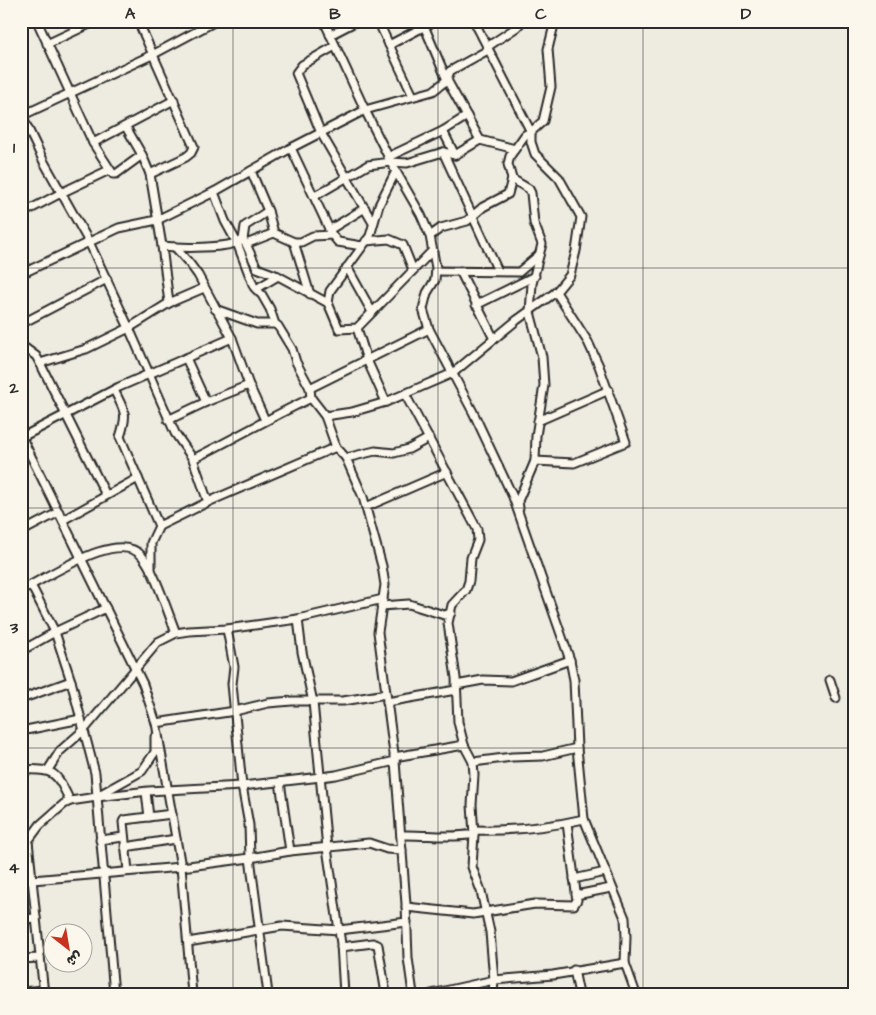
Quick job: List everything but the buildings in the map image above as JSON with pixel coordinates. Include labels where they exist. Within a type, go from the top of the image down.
[{"type":"street","points":[[37,21],[93,143],[109,170],[116,174],[142,155]]},
{"type":"street","points":[[47,44],[80,25],[96,21]]},
{"type":"street","points":[[138,21],[193,143],[193,150],[186,157],[150,174]]},
{"type":"street","points":[[208,502],[193,459],[174,433],[129,328],[89,242],[22,115],[154,54],[216,21]]},
{"type":"street","points":[[324,21],[365,110],[421,215],[430,236],[436,271],[435,280],[423,309],[429,329],[453,372],[513,497],[570,660],[574,680],[577,748],[584,819],[625,918],[625,963],[636,994]]},
{"type":"street","points":[[330,35],[357,21]]},
{"type":"street","points":[[378,21],[413,96]]},
{"type":"street","points":[[389,46],[424,24],[436,21]]},
{"type":"street","points":[[325,416],[352,412],[386,402],[453,372],[556,292],[570,275],[580,217],[559,178],[535,154],[531,142],[531,132],[474,21]]},
{"type":"street","points":[[21,274],[119,228],[157,220],[214,192],[291,148],[365,110],[432,91],[447,80],[450,71],[488,48],[518,27],[522,21]]},
{"type":"street","points":[[430,236],[441,228],[460,224],[473,217],[483,208],[508,194],[512,179],[509,160],[525,134],[531,132],[543,121],[551,87],[548,49],[555,21]]},
{"type":"street","points":[[424,24],[447,80],[480,140]]},
{"type":"street","points":[[335,46],[302,65],[296,72],[321,133],[373,223]]},
{"type":"street","points":[[93,143],[174,100]]},
{"type":"street","points":[[315,196],[368,165],[390,159],[467,116]]},
{"type":"street","points":[[126,126],[150,174],[169,303]]},
{"type":"street","points":[[443,131],[455,154]]},
{"type":"street","points":[[390,159],[407,163],[443,152],[455,154],[480,140],[515,149]]},
{"type":"street","points":[[291,148],[331,232],[338,242],[364,243],[389,239],[403,245],[413,270]]},
{"type":"street","points":[[443,152],[498,271]]},
{"type":"street","points":[[21,214],[61,192],[109,170]]},
{"type":"street","points":[[251,171],[268,211],[274,233]]},
{"type":"street","points":[[396,171],[382,198],[370,236],[330,291],[328,303],[340,329],[357,328],[433,250]]},
{"type":"street","points":[[512,179],[529,189],[531,193],[534,223],[542,244],[530,297],[530,312],[542,357],[544,385],[538,421],[535,461],[518,501],[522,521]]},
{"type":"street","points":[[214,192],[225,221],[242,242],[256,268]]},
{"type":"street","points":[[162,246],[175,247],[242,242],[274,233],[294,242],[301,242],[313,236],[331,232],[365,208]]},
{"type":"street","points":[[268,211],[245,226],[242,242],[248,271],[256,289],[270,309],[275,324],[292,349],[296,362],[310,388],[311,398],[325,416],[336,446],[346,458],[366,508],[382,566],[385,585],[378,632],[394,759],[401,835],[408,958],[413,994]]},
{"type":"street","points":[[294,242],[310,294]]},
{"type":"street","points":[[175,247],[190,264],[232,338],[265,420]]},
{"type":"street","points":[[436,271],[476,273],[519,272],[539,256]]},
{"type":"street","points":[[347,267],[372,312]]},
{"type":"street","points":[[248,271],[256,268],[278,276],[328,303]]},
{"type":"street","points":[[460,271],[494,339]]},
{"type":"street","points":[[256,289],[278,276]]},
{"type":"street","points":[[476,305],[535,276]]},
{"type":"street","points":[[21,324],[107,280]]},
{"type":"street","points":[[40,363],[86,349],[129,328],[169,303],[204,288]]},
{"type":"street","points":[[535,461],[574,463],[626,442],[608,390],[588,342],[556,292]]},
{"type":"street","points":[[215,309],[257,324],[275,324]]},
{"type":"street","points":[[357,328],[366,360],[386,402]]},
{"type":"street","points":[[310,388],[429,329]]},
{"type":"street","points":[[192,994],[181,867],[156,723],[136,669],[22,437],[114,390],[232,338]]},
{"type":"street","points":[[21,345],[36,356],[40,363],[106,495]]},
{"type":"street","points":[[186,358],[206,402]]},
{"type":"street","points":[[168,420],[249,384]]},
{"type":"street","points":[[114,390],[124,409],[126,418],[120,437],[159,526]]},
{"type":"street","points":[[538,421],[608,390]]},
{"type":"street","points":[[405,394],[477,530],[478,540],[471,558],[469,581],[466,590],[452,605],[448,623],[456,687],[458,722],[464,745],[472,762],[474,778],[472,871],[480,887],[487,912],[494,980],[492,994]]},
{"type":"street","points":[[193,459],[237,438],[265,420],[311,398]]},
{"type":"street","points":[[346,458],[375,451],[394,452],[409,449],[429,438]]},
{"type":"street","points":[[151,571],[151,542],[159,526],[208,502],[336,446]]},
{"type":"street","points":[[366,508],[447,472]]},
{"type":"street","points":[[63,520],[138,478]]},
{"type":"street","points":[[22,529],[59,512]]},
{"type":"street","points":[[21,590],[99,550],[120,546],[131,547],[142,556],[151,571],[176,633]]},
{"type":"street","points":[[31,585],[55,632],[71,681],[95,773],[114,994]]},
{"type":"street","points":[[48,770],[60,751],[84,730],[158,642],[176,633],[298,618],[382,602],[409,604],[444,615],[451,613]]},
{"type":"street","points":[[21,651],[55,632],[106,608]]},
{"type":"street","points":[[298,618],[302,652],[313,702],[327,848],[341,947],[344,994]]},
{"type":"street","points":[[226,628],[234,667],[232,684],[242,786],[268,994]]},
{"type":"street","points":[[388,702],[483,680],[511,681],[570,660]]},
{"type":"street","points":[[830,680],[836,698]]},
{"type":"street","points":[[21,699],[71,681]]},
{"type":"street","points":[[156,723],[235,711],[268,703],[343,701],[386,694]]},
{"type":"street","points":[[21,732],[81,719]]},
{"type":"street","points":[[96,797],[142,771],[155,752],[156,723]]},
{"type":"street","points":[[28,841],[40,825],[70,801],[168,790],[242,786],[336,775],[394,759],[464,745]]},
{"type":"street","points":[[472,762],[512,757],[543,756],[577,748]]},
{"type":"street","points":[[21,770],[48,770],[59,778],[70,801]]},
{"type":"street","points":[[280,782],[290,850]]},
{"type":"street","points":[[146,792],[149,816]]},
{"type":"street","points":[[21,803],[28,841],[44,992],[21,992]]},
{"type":"street","points":[[128,871],[124,820],[172,814]]},
{"type":"street","points":[[401,835],[419,834],[448,838],[474,832],[567,823],[584,819]]},
{"type":"street","points":[[406,907],[473,914],[534,904],[574,905],[577,900],[567,823]]},
{"type":"street","points":[[100,840],[124,837]]},
{"type":"street","points":[[125,846],[176,839]]},
{"type":"street","points":[[21,881],[181,867],[250,858],[290,850],[369,843],[386,849],[402,850]]},
{"type":"street","points":[[574,879],[605,872]]},
{"type":"street","points":[[576,895],[612,888]]},
{"type":"street","points":[[21,919],[36,918]]},
{"type":"street","points":[[188,942],[286,926],[339,930],[407,922]]},
{"type":"street","points":[[341,947],[373,943],[378,945],[386,994]]},
{"type":"street","points":[[21,959],[40,958]]},
{"type":"street","points":[[431,994],[494,980],[553,975],[625,963]]},
{"type":"street","points":[[574,970],[579,994]]}]
